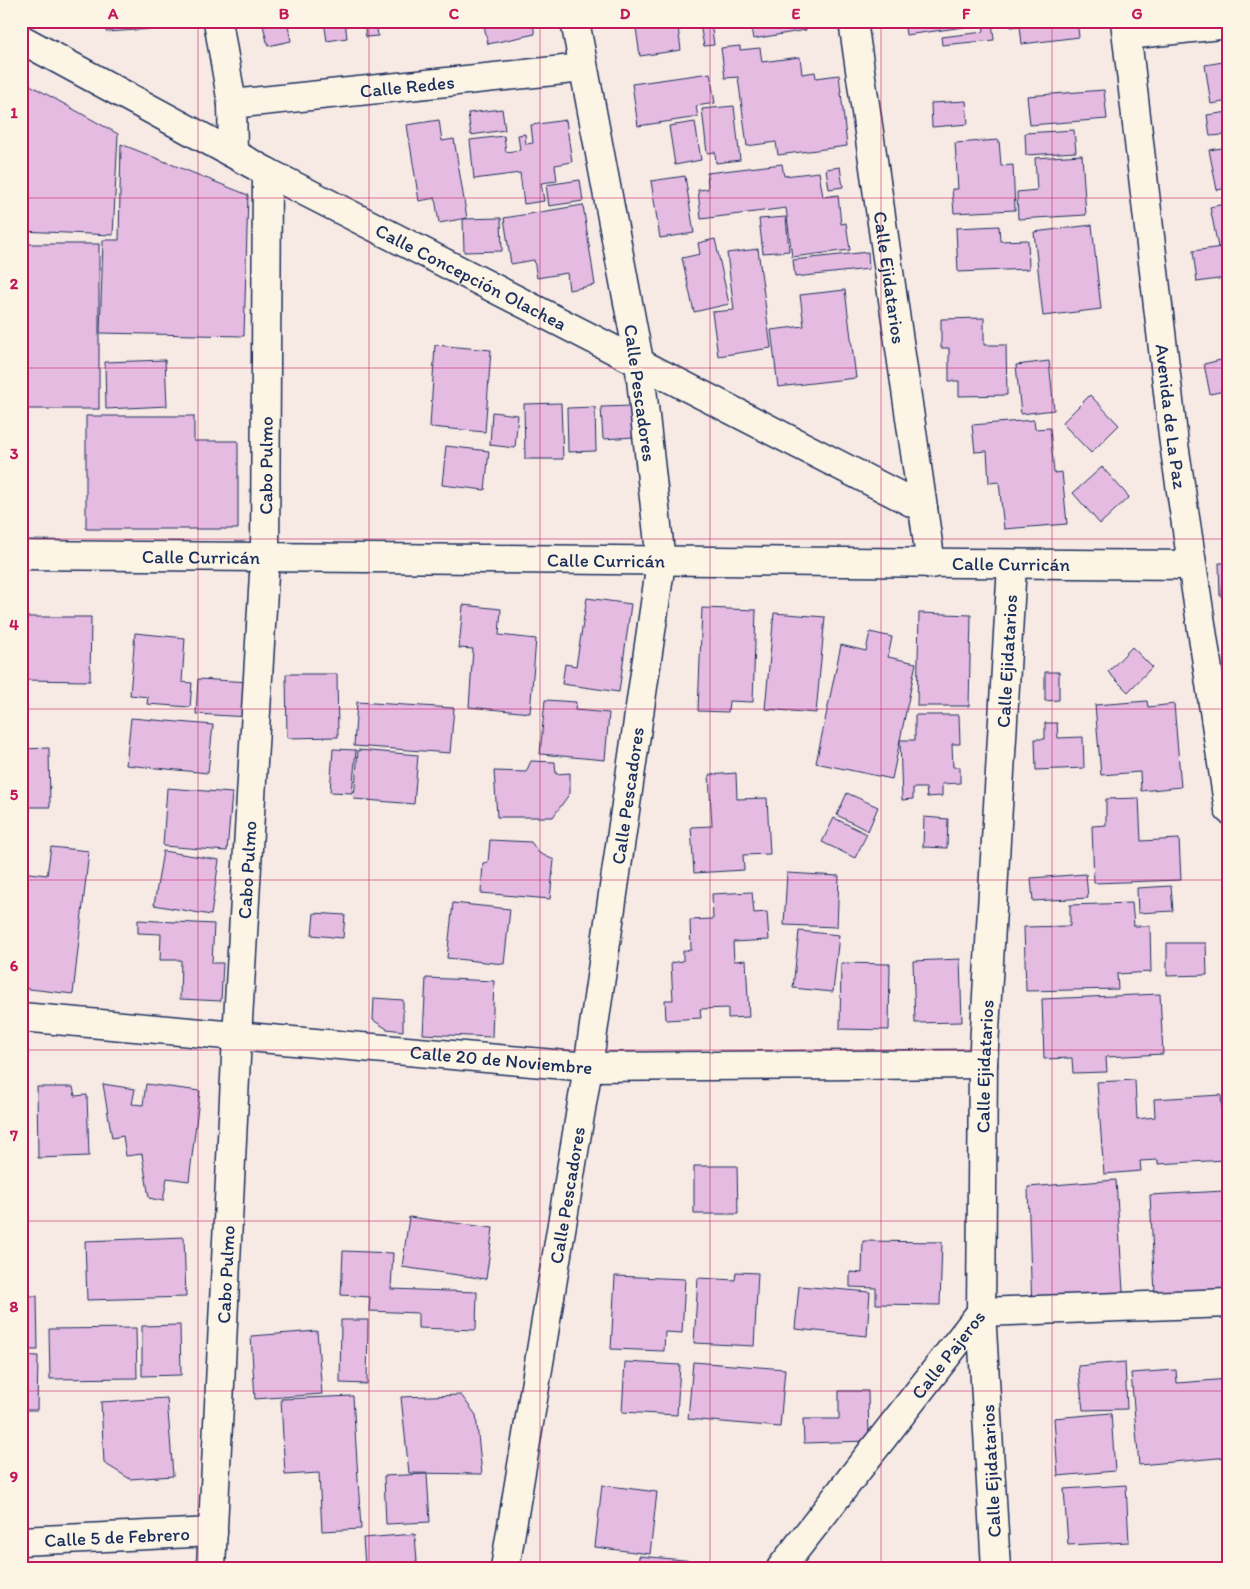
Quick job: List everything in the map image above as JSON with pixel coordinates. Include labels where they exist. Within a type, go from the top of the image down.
[{"type":"street","points":[[218,21],[232,104],[233,152]]},
{"type":"street","name":"Calle Pescadores","points":[[505,1568],[588,1067],[661,562],[638,361],[575,21]]},
{"type":"street","name":"Calle Ejidatarios","points":[[853,21],[931,564]]},
{"type":"street","points":[[1126,28],[1229,24]]},
{"type":"street","name":"Avenida de La Paz","points":[[1126,28],[1174,444],[1190,565],[1229,810]]},
{"type":"street","name":"Calle Concepción Olachea","points":[[21,39],[267,172],[923,508]]},
{"type":"street","name":"Calle Redes","points":[[232,104],[583,68]]},
{"type":"street","name":"Cabo Pulmo","points":[[211,1568],[265,557],[267,172]]},
{"type":"street","name":"Calle Curricán","points":[[21,555],[661,562],[1190,565]]},
{"type":"street","name":"Calle Ejidatarios","points":[[996,1568],[981,1312],[983,1064],[1012,565]]},
{"type":"street","name":"Calle 20 de Noviembre","points":[[21,1017],[588,1067],[983,1064]]},
{"type":"street","name":"Calle Pajeros","points":[[781,1568],[981,1312],[1229,1303]]},
{"type":"street","name":"Calle 5 de Febrero","points":[[21,1541],[213,1532]]},
{"type":"building","points":[[106,21],[152,21],[153,29],[106,32]]},
{"type":"building","points":[[262,21],[308,22],[288,26],[291,41],[268,46]]},
{"type":"building","points":[[324,21],[345,21],[347,38],[327,41]]},
{"type":"building","points":[[364,21],[381,21],[376,22],[378,36],[366,37]]},
{"type":"building","points":[[483,21],[532,21],[535,34],[488,44]]},
{"type":"building","points":[[635,21],[711,21],[714,45],[704,46],[700,25],[678,27],[681,50],[640,56]]},
{"type":"building","points":[[750,21],[805,21],[806,30],[753,39]]},
{"type":"building","points":[[904,21],[978,21],[979,25],[906,35]]},
{"type":"building","points":[[983,21],[992,21],[994,40],[942,45],[941,37],[984,32]]},
{"type":"building","points":[[1011,21],[1077,21],[1079,37],[1022,44],[1020,26],[1011,27]]},
{"type":"building","points":[[740,46],[740,50],[760,48],[762,62],[800,57],[802,74],[815,72],[816,78],[839,75],[847,146],[778,155],[776,142],[747,146],[738,77],[725,78],[721,48]]},
{"type":"building","points":[[1229,61],[1229,101],[1211,104],[1205,65]]},
{"type":"building","points":[[710,73],[715,103],[696,106],[698,117],[638,126],[632,84]]},
{"type":"building","points":[[21,80],[118,134],[113,235],[21,231]]},
{"type":"building","points":[[1104,90],[1107,119],[1030,125],[1027,96]]},
{"type":"building","points":[[966,101],[968,124],[932,127],[931,103]]},
{"type":"building","points":[[734,106],[740,160],[716,163],[715,152],[707,153],[702,109]]},
{"type":"building","points":[[502,109],[505,130],[471,135],[468,113]]},
{"type":"building","points":[[1229,112],[1229,142],[1225,142],[1224,135],[1210,136],[1207,115]]},
{"type":"building","points":[[439,120],[442,141],[454,139],[467,218],[439,223],[435,198],[419,201],[407,125]]},
{"type":"building","points":[[566,120],[572,162],[555,165],[557,181],[541,183],[544,201],[524,204],[520,173],[474,179],[470,140],[504,136],[506,152],[520,150],[518,135],[525,134],[526,144],[533,143],[531,125]]},
{"type":"building","points":[[695,122],[701,160],[675,165],[669,126]]},
{"type":"building","points":[[1074,130],[1076,152],[1026,155],[1025,133]]},
{"type":"building","points":[[999,140],[1001,166],[1013,165],[1015,210],[954,213],[952,189],[958,189],[955,143]]},
{"type":"building","points":[[121,144],[248,195],[244,336],[100,333],[103,240],[119,240]]},
{"type":"building","points":[[1229,147],[1229,188],[1217,190],[1209,150]]},
{"type":"building","points":[[1082,155],[1086,215],[1018,219],[1017,192],[1037,190],[1035,158]]},
{"type":"building","points":[[782,164],[784,176],[819,172],[823,197],[838,195],[841,224],[846,223],[850,250],[792,257],[786,208],[701,219],[698,190],[708,189],[707,173]]},
{"type":"building","points":[[840,167],[843,187],[829,189],[826,169]]},
{"type":"building","points":[[685,176],[694,233],[660,238],[651,181]]},
{"type":"building","points":[[580,180],[583,201],[549,206],[546,185]]},
{"type":"building","points":[[1229,203],[1229,244],[1218,247],[1210,207]]},
{"type":"building","points":[[583,205],[595,285],[569,290],[567,273],[537,278],[534,260],[511,264],[504,218]]},
{"type":"building","points":[[786,217],[789,251],[763,253],[759,219]]},
{"type":"building","points":[[501,218],[502,251],[464,252],[463,219]]},
{"type":"building","points":[[1092,225],[1101,309],[1043,316],[1034,232]]},
{"type":"building","points":[[999,226],[1000,241],[1028,240],[1029,269],[958,272],[956,228]]},
{"type":"building","points":[[715,239],[729,304],[694,312],[682,258],[700,254],[698,243]]},
{"type":"building","points":[[21,244],[99,244],[99,409],[21,409]]},
{"type":"building","points":[[1229,246],[1228,299],[1225,278],[1197,282],[1193,251]]},
{"type":"building","points":[[758,249],[771,348],[718,356],[712,312],[734,310],[727,253]]},
{"type":"building","points":[[868,252],[869,269],[795,277],[793,260]]},
{"type":"building","points":[[845,290],[856,378],[778,387],[771,330],[804,326],[800,295]]},
{"type":"building","points":[[984,318],[984,345],[1006,345],[1007,395],[959,396],[959,381],[949,381],[949,348],[941,348],[941,319]]},
{"type":"building","points":[[435,345],[491,350],[485,432],[430,427]]},
{"type":"building","points":[[1229,358],[1229,390],[1210,394],[1204,364]]},
{"type":"building","points":[[165,360],[167,406],[106,409],[105,362]]},
{"type":"building","points":[[1049,361],[1054,410],[1021,414],[1016,365]]},
{"type":"building","points":[[1090,395],[1119,425],[1091,453],[1062,423]]},
{"type":"building","points":[[561,403],[563,459],[525,459],[524,404]]},
{"type":"building","points":[[633,406],[634,437],[603,439],[601,407]]},
{"type":"building","points":[[595,407],[596,451],[568,452],[567,408]]},
{"type":"building","points":[[492,412],[518,415],[515,448],[490,445]]},
{"type":"building","points":[[86,416],[194,416],[194,441],[238,441],[238,529],[86,529]]},
{"type":"building","points":[[1034,420],[1035,429],[1050,428],[1054,473],[1062,472],[1067,524],[1004,529],[999,482],[989,483],[987,451],[975,452],[972,425]]},
{"type":"building","points":[[446,446],[489,451],[485,490],[442,485]]},
{"type":"building","points":[[1102,467],[1129,497],[1100,524],[1073,493]]},
{"type":"building","points":[[1224,501],[1229,501],[1229,525],[1225,525]]},
{"type":"building","points":[[1219,563],[1229,563],[1229,596],[1220,596]]},
{"type":"building","points":[[587,598],[631,604],[619,692],[562,684],[565,664],[576,666]]},
{"type":"building","points":[[463,605],[501,609],[499,635],[536,639],[530,713],[469,707],[473,649],[459,648]]},
{"type":"building","points":[[702,608],[756,610],[753,702],[729,701],[728,712],[698,711]]},
{"type":"building","points":[[774,613],[825,617],[816,713],[765,709]]},
{"type":"building","points":[[919,613],[971,615],[969,706],[917,706]]},
{"type":"building","points":[[21,617],[91,617],[90,681],[21,680]]},
{"type":"building","points":[[870,632],[892,637],[888,657],[916,663],[892,779],[816,763],[841,645],[866,651]]},
{"type":"building","points":[[135,633],[185,638],[182,682],[192,683],[190,707],[147,704],[148,697],[130,695]]},
{"type":"building","points":[[1132,647],[1152,667],[1128,692],[1108,672]]},
{"type":"building","points":[[1045,672],[1059,672],[1059,700],[1045,701]]},
{"type":"building","points":[[286,674],[337,674],[338,737],[287,738]]},
{"type":"building","points":[[198,679],[250,682],[248,717],[196,714]]},
{"type":"building","points":[[545,700],[576,702],[575,710],[609,713],[605,760],[540,754]]},
{"type":"building","points":[[1147,701],[1148,707],[1174,704],[1181,787],[1141,791],[1140,772],[1101,775],[1095,705]]},
{"type":"building","points":[[357,702],[454,708],[450,753],[354,746]]},
{"type":"building","points":[[915,715],[959,715],[960,744],[952,744],[953,767],[960,767],[960,783],[942,784],[942,796],[927,797],[926,788],[913,788],[913,799],[902,800],[900,740],[915,740]]},
{"type":"building","points":[[131,718],[213,725],[208,773],[126,765]]},
{"type":"building","points":[[1045,723],[1057,723],[1058,738],[1083,737],[1084,768],[1036,770],[1035,739],[1045,739]]},
{"type":"building","points":[[49,748],[50,807],[21,807],[21,749]]},
{"type":"building","points":[[333,749],[356,750],[352,793],[330,792]]},
{"type":"building","points":[[358,750],[418,755],[414,804],[354,799]]},
{"type":"building","points":[[531,761],[555,762],[556,774],[570,773],[570,793],[553,817],[497,817],[494,771],[526,772]]},
{"type":"building","points":[[736,773],[737,799],[767,798],[770,854],[743,855],[744,870],[694,873],[691,827],[712,826],[709,775]]},
{"type":"building","points":[[167,788],[232,793],[227,851],[163,846]]},
{"type":"building","points":[[847,793],[878,807],[868,831],[837,815]]},
{"type":"building","points":[[1139,798],[1141,841],[1179,839],[1181,880],[1094,883],[1092,826],[1106,825],[1106,799]]},
{"type":"building","points":[[924,817],[948,819],[947,848],[923,847]]},
{"type":"building","points":[[834,818],[867,834],[855,858],[822,842]]},
{"type":"building","points":[[490,840],[531,842],[539,853],[554,860],[550,899],[481,893],[483,863],[488,862]]},
{"type":"building","points":[[51,847],[89,851],[73,994],[21,988],[21,872],[47,875]]},
{"type":"building","points":[[163,851],[219,860],[211,915],[154,905]]},
{"type":"building","points":[[787,873],[839,876],[837,927],[784,925]]},
{"type":"building","points":[[1086,874],[1088,898],[1033,901],[1031,878]]},
{"type":"building","points":[[1171,886],[1173,911],[1138,913],[1137,888]]},
{"type":"building","points":[[752,892],[754,913],[767,912],[769,940],[733,942],[734,961],[746,960],[749,1017],[728,1018],[728,1008],[700,1009],[701,1018],[666,1020],[665,1000],[673,1000],[671,963],[683,961],[683,951],[691,950],[690,920],[713,919],[712,894]]},
{"type":"building","points":[[453,903],[510,909],[504,964],[447,958]]},
{"type":"building","points":[[1132,903],[1134,926],[1150,926],[1151,972],[1117,974],[1118,989],[1026,991],[1024,927],[1070,926],[1070,905]]},
{"type":"building","points":[[314,913],[345,915],[343,938],[312,935]]},
{"type":"building","points":[[138,920],[214,924],[212,963],[223,963],[221,1001],[180,999],[181,960],[160,960],[161,934],[138,933]]},
{"type":"building","points":[[799,931],[839,935],[833,992],[793,988]]},
{"type":"building","points":[[1167,943],[1206,943],[1207,975],[1167,976]]},
{"type":"building","points":[[960,959],[962,1022],[915,1023],[913,961]]},
{"type":"building","points":[[841,963],[890,964],[889,1030],[840,1029]]},
{"type":"building","points":[[426,978],[494,981],[492,1037],[423,1034]]},
{"type":"building","points":[[1160,994],[1163,1054],[1106,1057],[1107,1072],[1073,1073],[1072,1058],[1044,1059],[1042,999]]},
{"type":"building","points":[[374,998],[403,1000],[403,1031],[387,1029],[373,1020]]},
{"type":"building","points":[[1135,1080],[1137,1119],[1155,1117],[1154,1099],[1221,1095],[1225,1160],[1158,1164],[1158,1160],[1140,1161],[1141,1171],[1104,1174],[1097,1082]]},
{"type":"building","points":[[103,1084],[135,1089],[132,1104],[143,1105],[146,1084],[200,1091],[189,1181],[167,1178],[163,1201],[149,1198],[142,1154],[126,1156],[123,1136],[112,1138]]},
{"type":"building","points":[[37,1087],[73,1087],[75,1096],[87,1095],[89,1156],[38,1158]]},
{"type":"building","points":[[694,1166],[737,1166],[738,1214],[694,1214]]},
{"type":"building","points":[[1116,1180],[1124,1307],[1032,1310],[1028,1187]]},
{"type":"building","points":[[1224,1191],[1229,1289],[1155,1293],[1150,1195]]},
{"type":"building","points":[[409,1217],[493,1228],[486,1279],[402,1267]]},
{"type":"building","points":[[184,1237],[186,1297],[87,1300],[85,1241]]},
{"type":"building","points":[[863,1241],[942,1242],[940,1305],[876,1304],[876,1288],[850,1287],[850,1272],[862,1273]]},
{"type":"building","points":[[343,1251],[393,1253],[391,1289],[477,1292],[476,1330],[418,1328],[418,1313],[369,1311],[370,1297],[341,1295]]},
{"type":"building","points":[[736,1272],[758,1273],[754,1346],[694,1343],[698,1278],[735,1280]]},
{"type":"building","points":[[615,1276],[685,1279],[682,1333],[665,1332],[664,1351],[611,1349]]},
{"type":"building","points":[[799,1286],[870,1292],[867,1336],[795,1329]]},
{"type":"building","points":[[21,1296],[37,1296],[38,1350],[21,1350]]},
{"type":"building","points":[[341,1320],[368,1320],[367,1384],[340,1383]]},
{"type":"building","points":[[180,1325],[181,1375],[142,1376],[142,1326]]},
{"type":"building","points":[[136,1328],[137,1378],[50,1379],[49,1329]]},
{"type":"building","points":[[317,1331],[322,1394],[255,1399],[251,1336]]},
{"type":"building","points":[[21,1355],[38,1356],[37,1410],[21,1410]]},
{"type":"building","points":[[625,1362],[680,1365],[677,1415],[622,1412]]},
{"type":"building","points":[[693,1362],[785,1369],[780,1427],[688,1419]]},
{"type":"building","points":[[1125,1362],[1127,1409],[1083,1410],[1078,1366]]},
{"type":"building","points":[[1176,1370],[1177,1383],[1229,1379],[1229,1457],[1139,1465],[1131,1373]]},
{"type":"building","points":[[839,1391],[868,1391],[869,1441],[804,1443],[803,1419],[839,1419]]},
{"type":"building","points":[[461,1395],[476,1415],[482,1474],[409,1473],[401,1397]]},
{"type":"building","points":[[353,1396],[361,1529],[322,1531],[319,1473],[285,1475],[281,1399]]},
{"type":"building","points":[[167,1398],[173,1476],[130,1479],[104,1463],[101,1402]]},
{"type":"building","points":[[1111,1413],[1115,1471],[1058,1476],[1054,1418]]},
{"type":"building","points":[[427,1474],[430,1522],[386,1524],[384,1476]]},
{"type":"building","points":[[602,1485],[657,1492],[650,1554],[595,1547]]},
{"type":"building","points":[[1126,1485],[1129,1542],[1068,1545],[1064,1489]]},
{"type":"building","points":[[415,1534],[417,1562],[365,1566],[363,1538]]},
{"type":"building","points":[[639,1556],[706,1562],[705,1568],[638,1568]]}]
